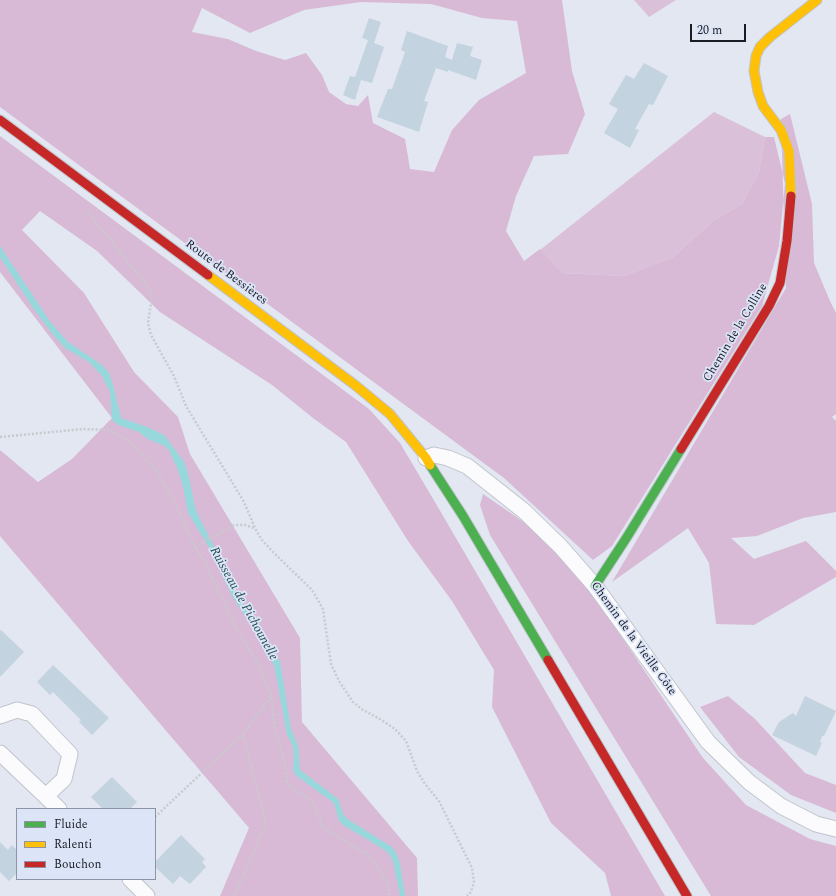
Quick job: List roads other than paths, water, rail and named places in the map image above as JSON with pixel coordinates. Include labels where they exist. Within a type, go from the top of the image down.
[{"type":"main road","name":"Chemin de la Colline","points":[[595,586],[627,537],[769,306],[780,283],[787,241],[791,190],[789,151],[781,130],[763,106],[758,92],[754,71],[756,56],[760,47],[770,37],[817,0]]},
{"type":"main road","name":"Route de Bessières","points":[[0,120],[355,385],[390,414],[426,458],[463,516],[687,896]]},
{"type":"street","name":"Chemin de la Vieille Côte","points":[[426,458],[434,455],[448,458],[466,466],[524,511],[561,547],[595,586],[708,742],[749,782],[781,806],[816,824],[836,829]]},
{"type":"street","points":[[0,716],[17,710],[32,714],[70,754],[64,779],[46,796]]},
{"type":"street","points":[[0,753],[58,808]]},
{"type":"street","points":[[131,880],[147,896]]},
{"type":"water","name":"Ruisseau de Pichounelle","points":[[0,246],[49,320],[60,333],[68,342],[102,365],[109,373],[121,418],[164,435],[184,462],[188,473],[195,507],[199,517],[242,602],[280,662],[291,729],[298,746],[300,770],[338,799],[344,816],[392,847],[400,864],[405,896],[400,896],[393,861],[389,854],[343,825],[339,821],[334,803],[294,773],[293,746],[287,735],[274,665],[256,633],[232,596],[209,547],[188,513],[183,486],[169,450],[165,446],[148,439],[139,432],[118,425],[114,422],[112,419],[110,392],[102,376],[89,362],[65,348],[54,336],[35,311],[0,257]]}]
